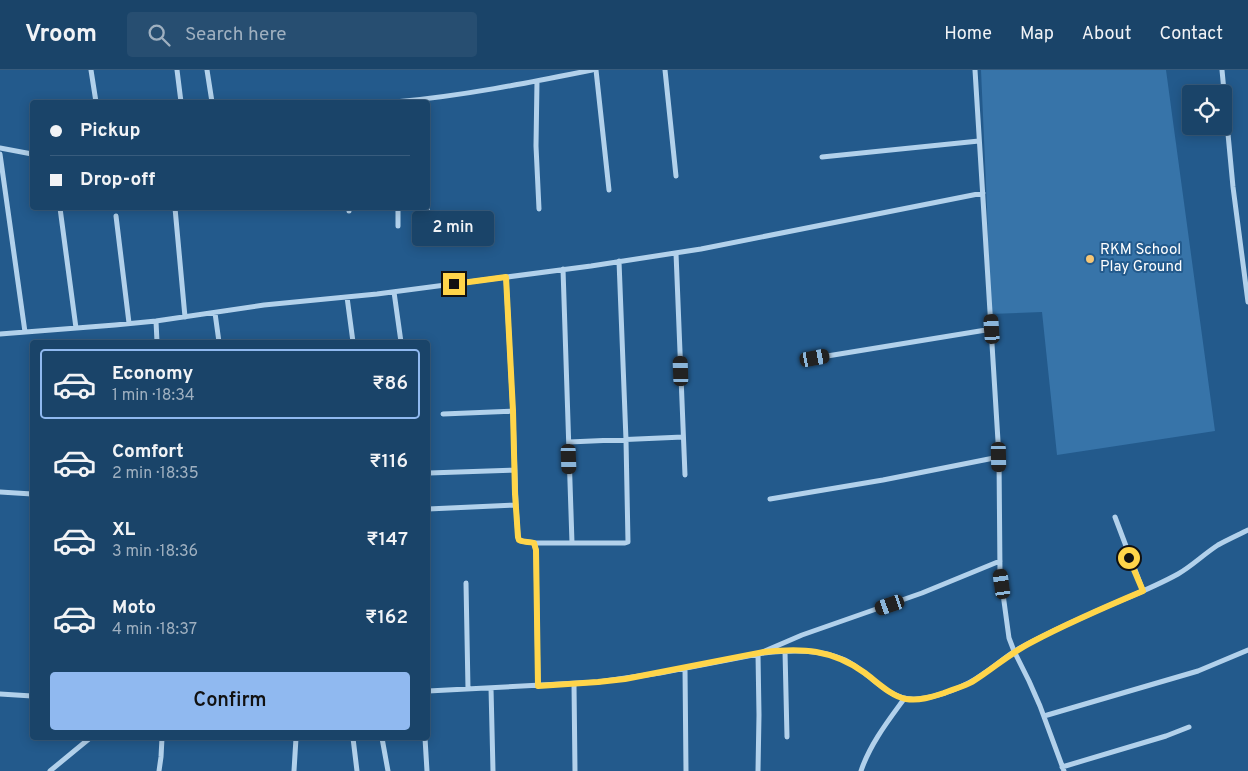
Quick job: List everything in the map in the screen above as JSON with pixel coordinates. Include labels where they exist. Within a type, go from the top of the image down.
[{"type":"street","points":[[91,70],[96,100]]},
{"type":"street","points":[[177,70],[181,100]]},
{"type":"street","points":[[207,70],[212,100]]},
{"type":"street","points":[[429,100],[592,70]]},
{"type":"street","points":[[596,70],[609,190]]},
{"type":"street","points":[[665,70],[676,176]]},
{"type":"street","points":[[975,70],[999,457],[1000,574],[1009,638],[1044,716],[1063,769],[1189,727]]},
{"type":"street","points":[[1222,70],[1233,187],[1248,302]]},
{"type":"street","points":[[538,81],[536,146],[539,209]]},
{"type":"street","points":[[822,157],[979,140]]},
{"type":"street","points":[[0,148],[30,154]]},
{"type":"street","points":[[0,154],[25,332]]},
{"type":"street","points":[[0,334],[156,321],[264,306],[394,292],[676,253],[983,193]]},
{"type":"street","points":[[60,210],[76,328]]},
{"type":"street","points":[[175,210],[185,317]]},
{"type":"street","points":[[398,210],[398,226]]},
{"type":"street","points":[[116,216],[129,324]]},
{"type":"street","points":[[676,253],[685,475]]},
{"type":"street","points":[[506,277],[519,540],[534,543],[626,543],[628,542],[626,440],[619,261]]},
{"type":"street","points":[[563,269],[572,543]]},
{"type":"street","points":[[394,292],[401,340]]},
{"type":"street","points":[[347,297],[353,340]]},
{"type":"street","points":[[215,312],[219,340]]},
{"type":"street","points":[[156,321],[158,340]]},
{"type":"street","points":[[815,358],[992,329]]},
{"type":"street","points":[[443,414],[513,411]]},
{"type":"street","points":[[569,442],[683,437]]},
{"type":"street","points":[[770,499],[883,480],[999,457]]},
{"type":"street","points":[[430,473],[515,470]]},
{"type":"street","points":[[0,492],[30,494]]},
{"type":"street","points":[[430,510],[516,505]]},
{"type":"street","points":[[1115,517],[1143,591]]},
{"type":"street","points":[[430,691],[574,684],[625,679],[758,654],[785,651],[818,652],[840,658],[848,661],[893,694],[914,700],[932,697],[970,683],[1014,651],[1086,615],[1179,574],[1217,546],[1248,530]]},
{"type":"street","points":[[534,543],[536,550],[538,686]]},
{"type":"street","points":[[758,654],[802,634],[922,594],[1000,561]]},
{"type":"street","points":[[466,583],[468,689]]},
{"type":"street","points":[[785,651],[787,737]]},
{"type":"street","points":[[1044,716],[1198,671],[1248,651]]},
{"type":"street","points":[[758,654],[758,771]]},
{"type":"street","points":[[685,668],[686,771]]},
{"type":"street","points":[[574,684],[575,771]]},
{"type":"street","points":[[491,688],[492,771]]},
{"type":"street","points":[[0,694],[30,696]]},
{"type":"street","points":[[861,771],[863,763],[875,741],[904,698]]},
{"type":"street","points":[[50,771],[88,740]]},
{"type":"street","points":[[159,771],[162,740]]},
{"type":"street","points":[[294,771],[296,740]]},
{"type":"street","points":[[353,740],[357,771]]},
{"type":"street","points":[[382,740],[388,771]]},
{"type":"street","points":[[425,740],[427,771]]},
{"type":"shaded area","name":"RKM School Play Ground","points":[[981,70],[1166,70],[1215,431],[1057,455],[1042,312],[990,314]]},
{"type":"place","name":"RKM School Play Ground","points":[[1090,259]]},
{"type":"route","points":[[454,284],[506,277],[518,537],[522,542],[534,543],[536,547],[538,686],[625,679],[764,652],[801,651],[833,655],[848,661],[893,694],[904,698],[914,700],[932,697],[970,683],[1014,651],[1086,615],[1143,591],[1129,558]]}]
